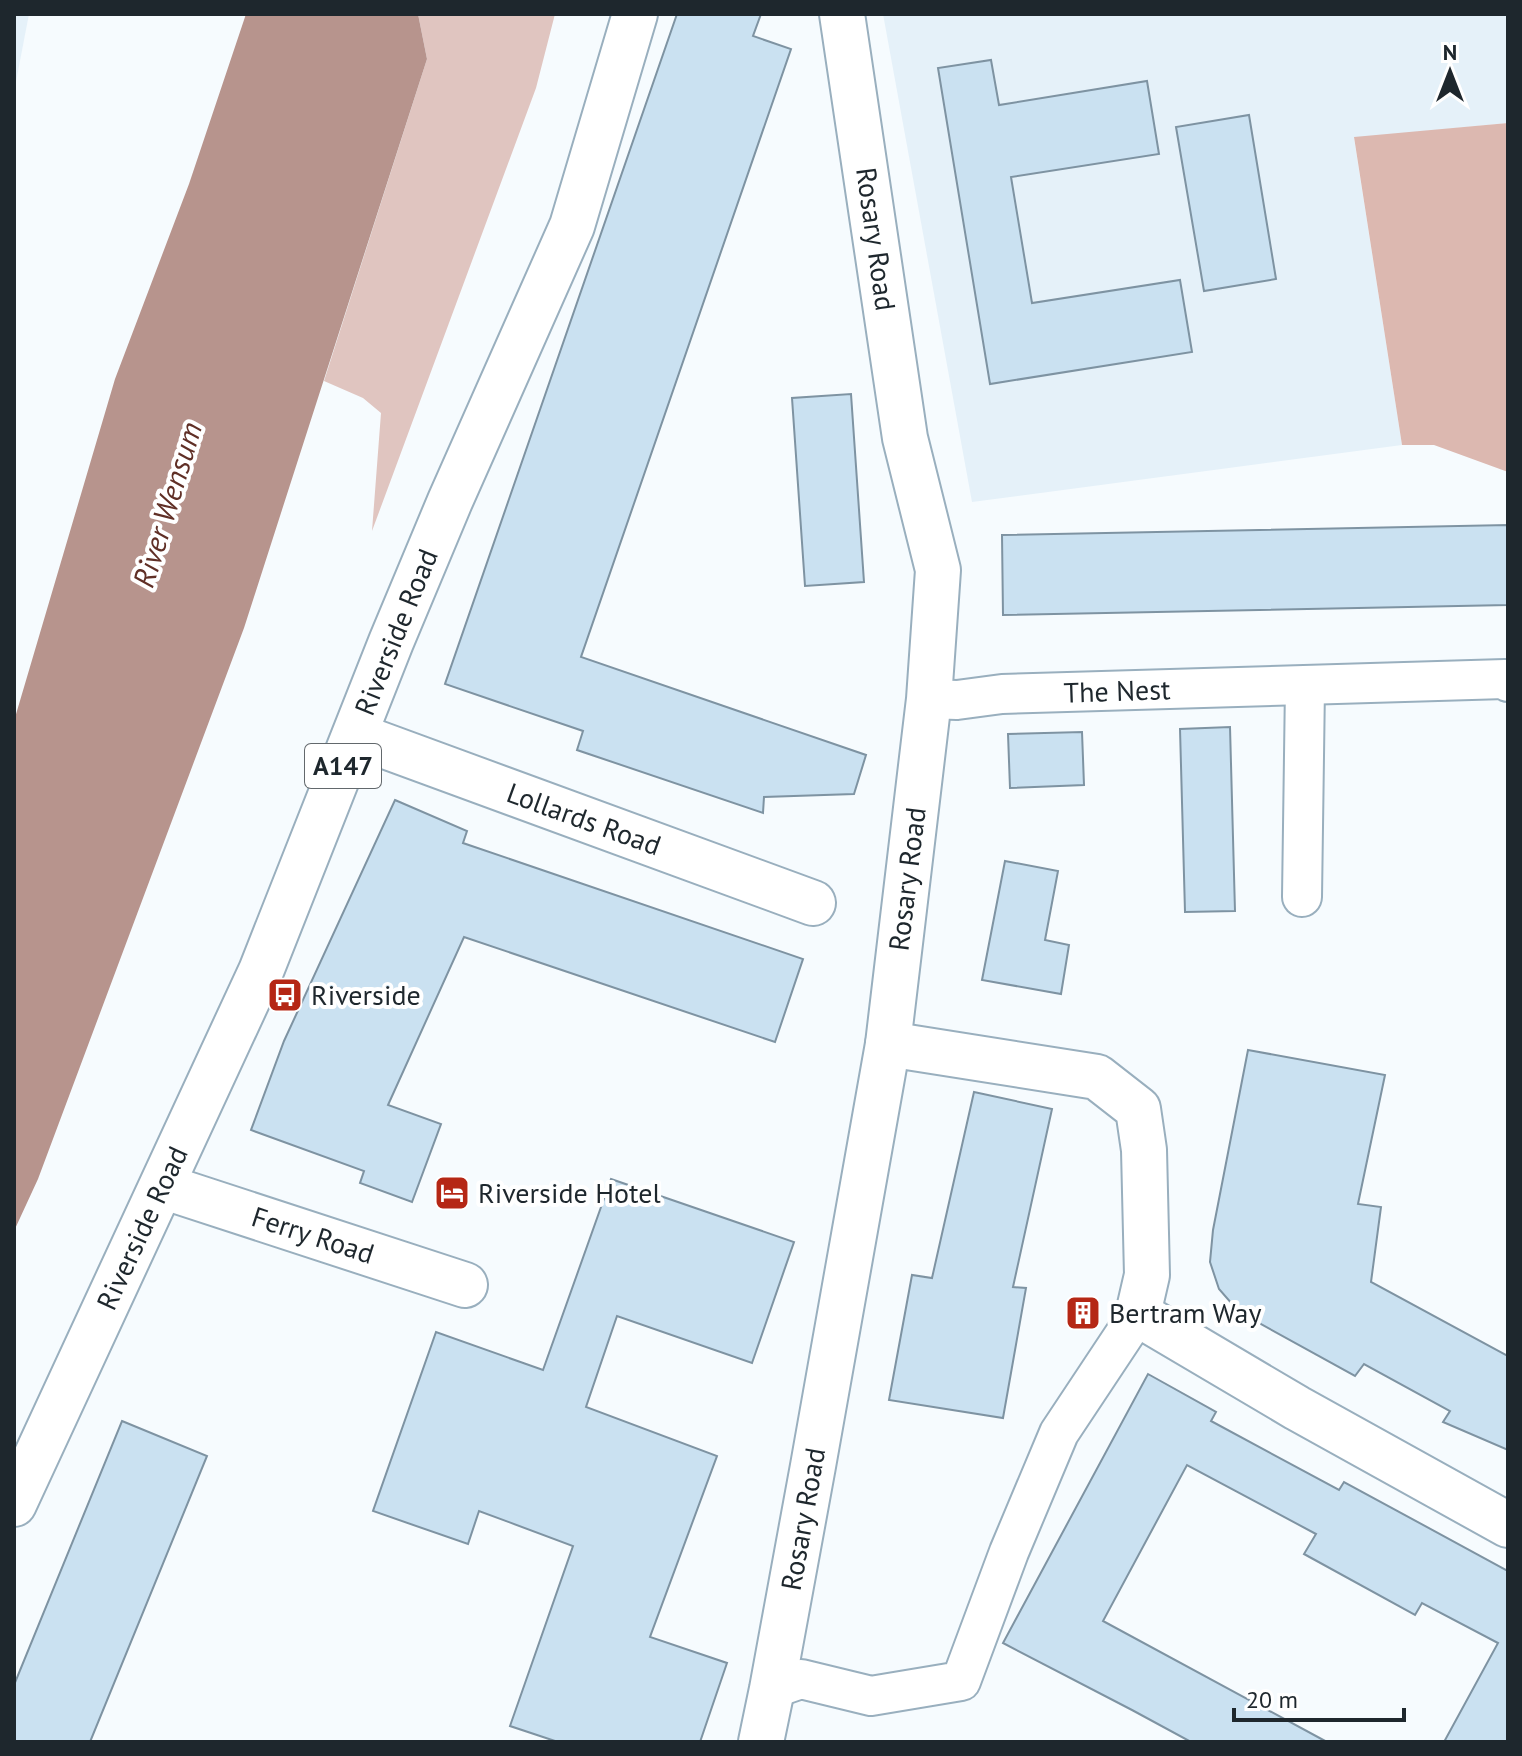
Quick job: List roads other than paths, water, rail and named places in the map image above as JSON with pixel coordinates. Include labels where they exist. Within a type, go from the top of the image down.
[{"type":"street","name":"Riverside Road","points":[[14,1504],[261,971],[444,515],[572,226],[635,14]]},
{"type":"street","name":"Rosary Road","points":[[761,1742],[888,1044],[929,699],[938,570],[905,438],[842,14]]},
{"type":"street","name":"The Nest","points":[[929,699],[957,700],[1017,693],[1505,679],[1508,682]]},
{"type":"street","points":[[1302,897],[1305,686]]},
{"type":"street","name":"Lollards Road","points":[[355,735],[813,903]]},
{"type":"street","points":[[772,1689],[801,1679],[871,1696],[961,1681],[1009,1552],[1059,1433],[1138,1314],[1147,1275],[1144,1150],[1138,1109],[1097,1077],[888,1044]]},
{"type":"street","name":"Ferry Road","points":[[162,1186],[465,1285]]},
{"type":"street","points":[[1138,1314],[1297,1408],[1508,1525]]},
{"type":"water","name":"River Wensum","points":[[246,14],[418,14],[427,59],[244,628],[38,1179],[14,1231],[14,721],[115,379],[189,184]]},
{"type":"place","name":"Riverside","points":[[285,995]]},
{"type":"place","name":"Riverside Hotel","points":[[452,1193]]},
{"type":"place","name":"Bertram Way","points":[[1083,1313]]}]
